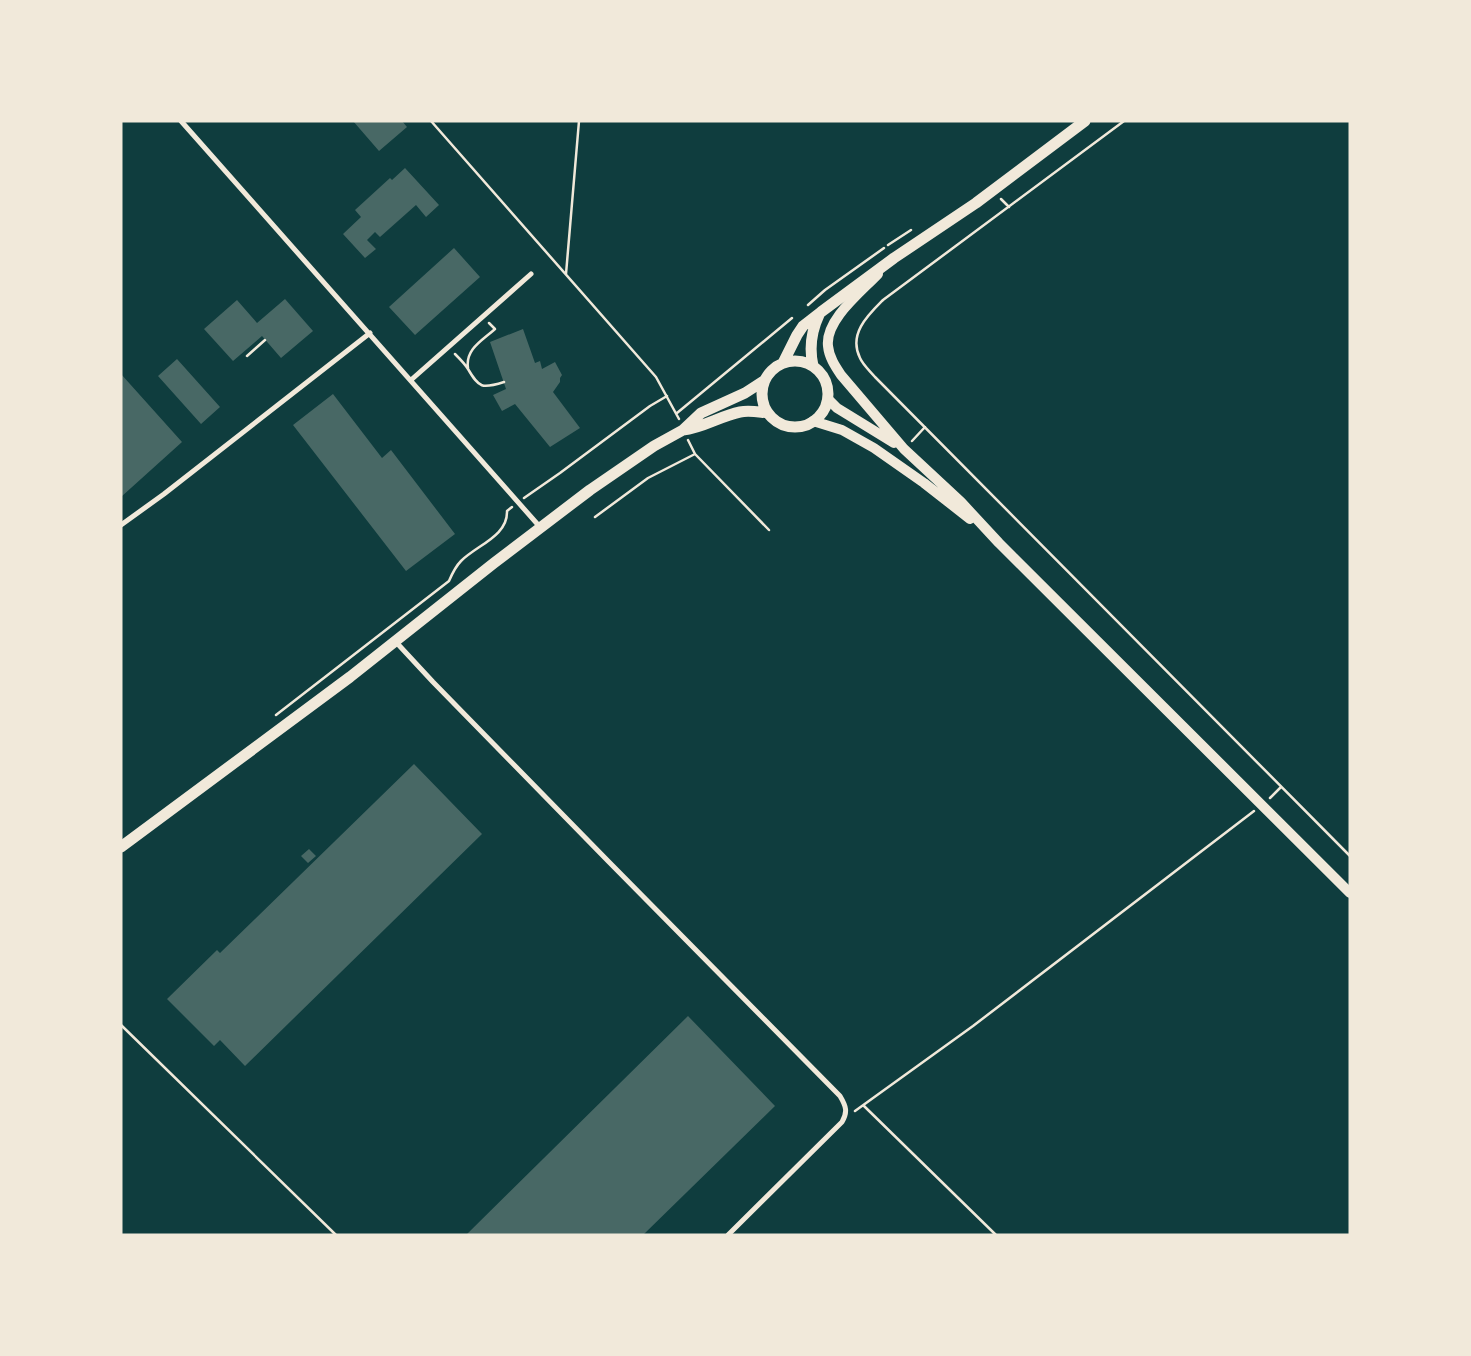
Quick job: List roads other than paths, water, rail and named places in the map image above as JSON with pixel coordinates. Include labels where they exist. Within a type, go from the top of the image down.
[{"type":"main road","points":[[783,363],[803,326],[894,258],[976,203],[1085,121]]},
{"type":"main road","points":[[894,258],[836,319],[828,336],[828,346],[840,375],[904,449],[961,502],[999,543],[1350,893]]},
{"type":"main road","points":[[814,366],[810,344],[815,324],[821,312]]},
{"type":"main road","points":[[121,848],[350,677],[590,490],[654,446],[682,430],[701,413],[745,394],[765,380],[776,367],[783,363],[800,361],[814,366],[824,377],[828,398],[825,408],[813,421],[800,427],[785,426],[778,423],[764,407],[762,394],[765,380]]},
{"type":"main road","points":[[828,398],[836,408],[904,449]]},
{"type":"main road","points":[[682,430],[704,426],[739,412],[768,413]]},
{"type":"main road","points":[[813,421],[842,430],[874,448],[949,502],[999,543]]},
{"type":"street","points":[[181,121],[541,527]]},
{"type":"street","points":[[412,380],[531,274]]},
{"type":"street","points":[[121,525],[164,494],[370,333]]},
{"type":"street","points":[[395,641],[609,862],[840,1096],[846,1112],[842,1122],[728,1235]]}]
